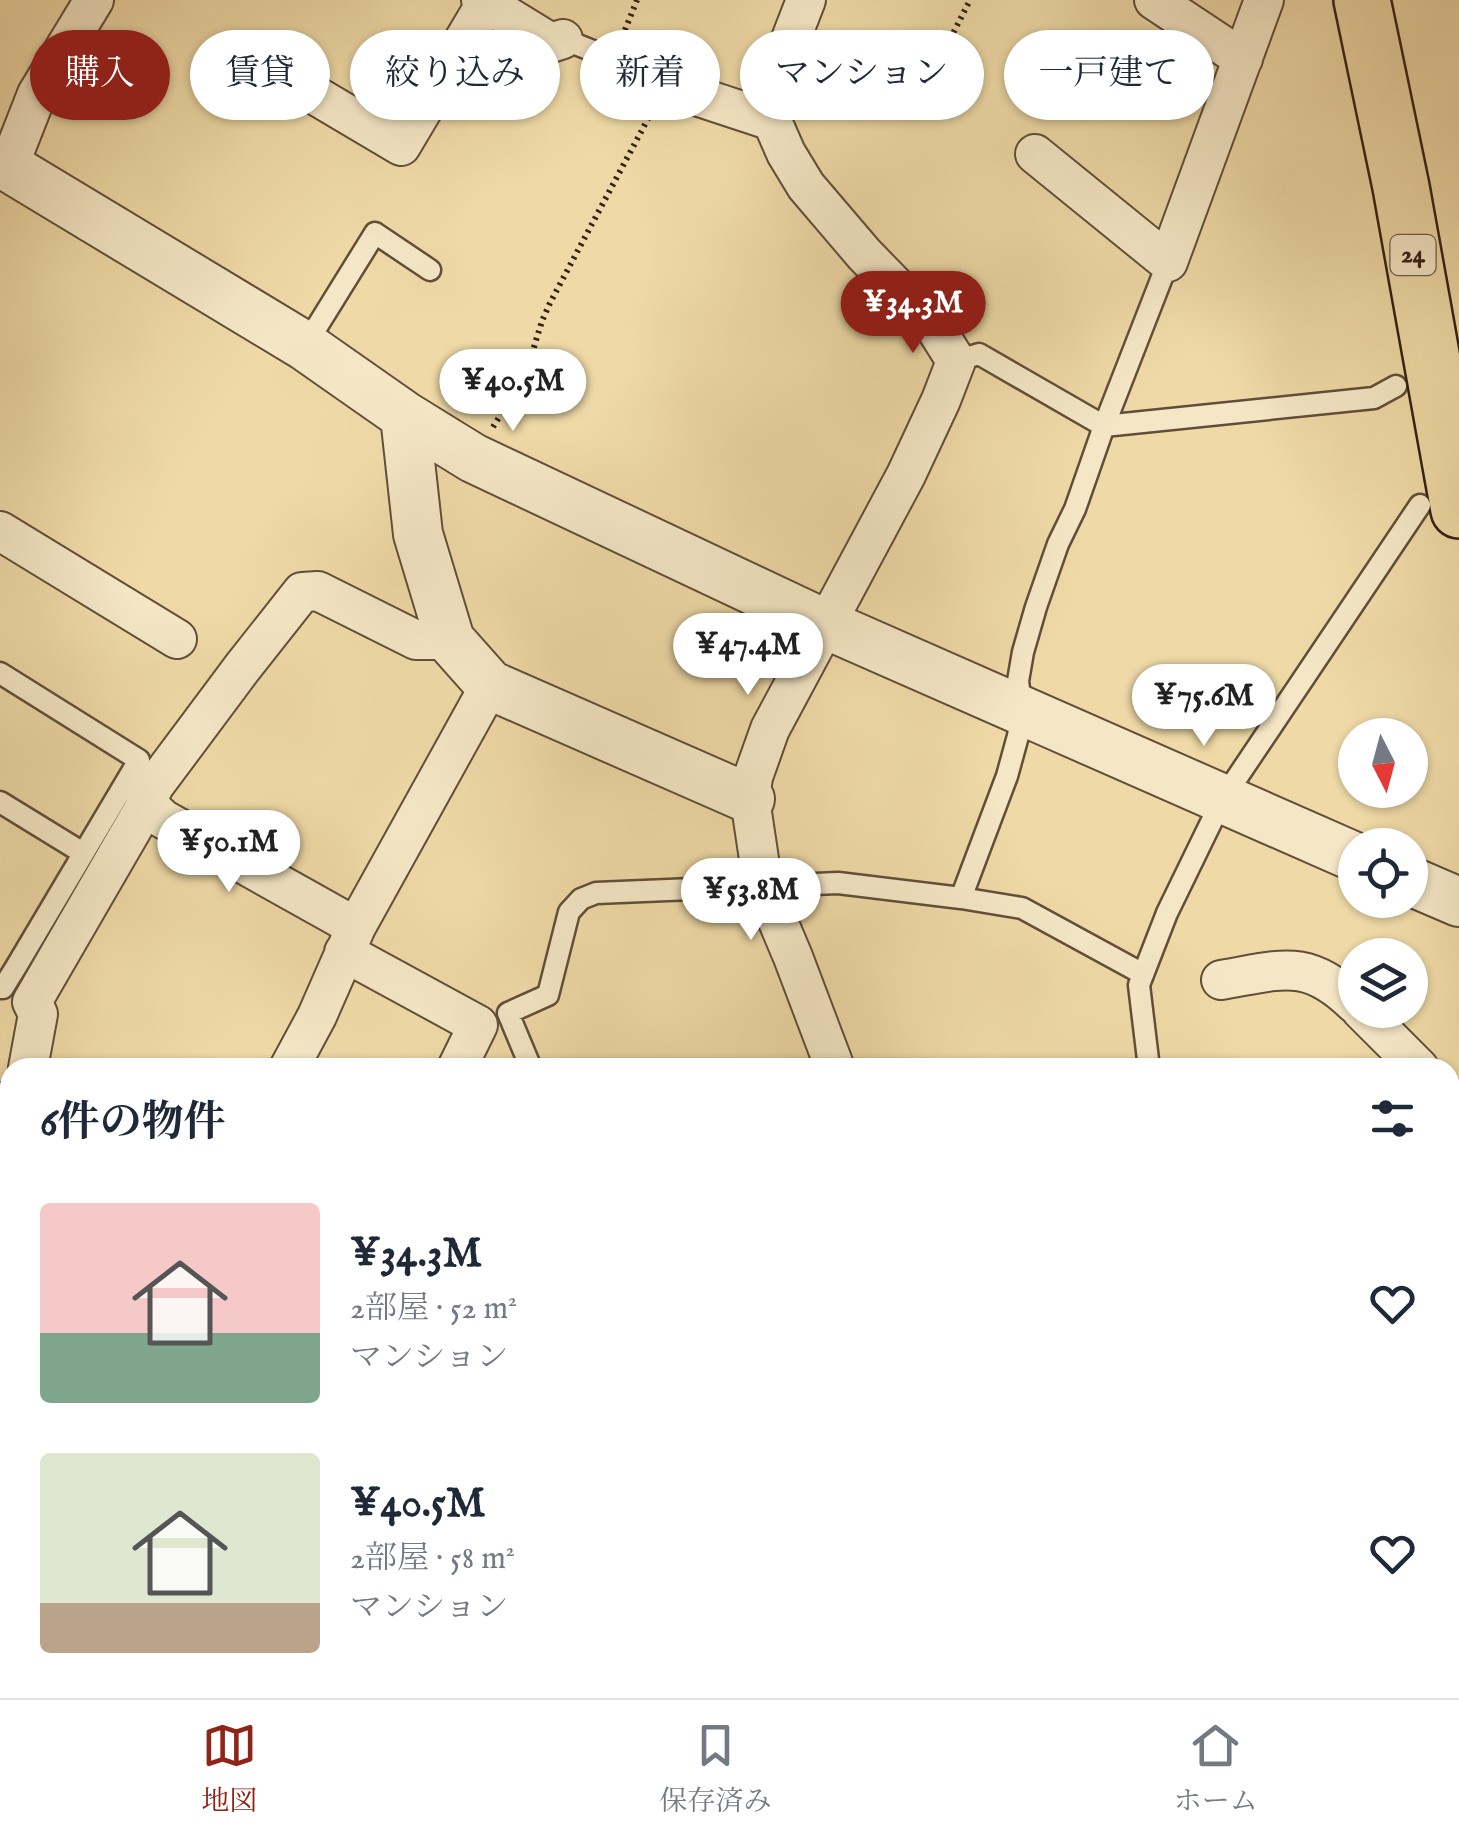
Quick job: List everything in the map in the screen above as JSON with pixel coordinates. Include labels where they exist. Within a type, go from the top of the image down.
[{"type":"main road","name":"24","points":[[1362,0],[1450,420],[1440,507]]},
{"type":"street","points":[[94,0],[37,94],[4,165],[306,346],[473,458],[826,624],[1338,850]]},
{"type":"street","points":[[794,30],[806,0]]},
{"type":"street","points":[[1154,0],[1243,59]]},
{"type":"street","points":[[1034,154],[1168,262],[1264,0]]},
{"type":"street","points":[[330,104],[401,146],[483,2],[551,43],[563,39]]},
{"type":"street","points":[[772,120],[806,186],[864,254],[934,326],[956,361],[906,474],[770,729],[753,777],[750,799],[763,886],[830,1058]]},
{"type":"street","points":[[405,416],[418,534],[450,640],[490,684],[750,799]]},
{"type":"street","points":[[0,531],[177,639]]},
{"type":"street","points":[[30,1058],[38,1014],[32,1002],[146,803],[165,771],[302,592],[318,591],[416,640],[450,640]]},
{"type":"street","points":[[294,1058],[350,940],[490,684]]},
{"type":"street","points":[[146,803],[163,819],[478,1025],[462,1058]]},
{"type":"street","points":[[1428,889],[1459,902]]},
{"type":"street","points":[[1221,980],[1293,970],[1314,974],[1338,988]]},
{"type":"street","points":[[1379,1028],[1409,1058]]},
{"type":"lane","points":[[563,39],[580,46]]},
{"type":"lane","points":[[306,346],[375,234],[430,270]]},
{"type":"lane","points":[[962,898],[1008,776],[1022,712],[1018,681],[1036,606],[1168,262]]},
{"type":"lane","points":[[956,361],[979,354],[1104,426],[1374,398],[1396,386]]},
{"type":"lane","points":[[1148,1058],[1139,985],[1142,974],[1222,800],[1440,507]]},
{"type":"lane","points":[[0,674],[139,760],[83,853],[8,962],[0,988]]},
{"type":"lane","points":[[0,802],[83,853]]},
{"type":"lane","points":[[526,1058],[508,1013],[548,995],[569,912],[581,899],[596,893],[838,883],[962,898],[1022,908],[1142,974]]},
{"type":"path","points":[[955,30],[970,0]]},
{"type":"path","points":[[473,458],[525,376],[550,303],[648,120]]}]
